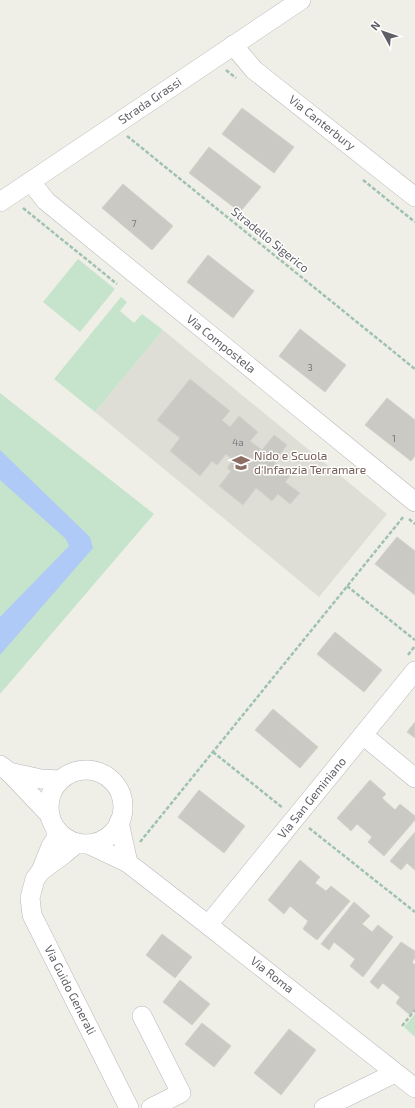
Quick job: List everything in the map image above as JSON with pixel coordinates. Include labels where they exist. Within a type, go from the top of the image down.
[{"type":"street","name":"Strada Grassi","points":[[0,202],[301,0]]},
{"type":"street","name":"Via Canterbury","points":[[233,45],[254,70],[415,198]]},
{"type":"street","name":"Via Compostela","points":[[31,182],[46,201],[410,509]]},
{"type":"street","name":"Via San Geminiano","points":[[208,925],[363,736],[410,664]]},
{"type":"street","points":[[363,736],[415,778]]},
{"type":"street","name":"Via Roma","points":[[4,768],[41,779],[60,780]]},
{"type":"street","name":"Via Roma","points":[[4,768],[53,822],[65,838],[83,843],[128,863],[415,1088]]},
{"type":"street","points":[[53,822],[49,802],[52,790],[60,780],[69,773],[80,770],[91,770],[102,773],[112,780],[118,789],[122,800],[122,811],[119,822],[114,830],[106,837],[98,842],[83,843]]},
{"type":"street","name":"Via Guido Generali","points":[[53,822],[56,839],[51,846],[41,871],[35,880],[30,898],[32,915],[129,1108]]},
{"type":"street","points":[[119,822],[128,863]]},
{"type":"street","name":"Via Guido Generali","points":[[41,871],[64,854],[83,843]]},
{"type":"street","points":[[142,1016],[181,1093],[151,1108]]},
{"type":"street","points":[[324,1108],[395,1073]]},
{"type":"path","points":[[222,66],[240,81]]},
{"type":"path","name":"Stradello Sigerico","points":[[114,126],[415,368]]},
{"type":"path","points":[[358,176],[415,222]]},
{"type":"path","points":[[140,842],[410,509]]},
{"type":"path","points":[[347,586],[415,640]]},
{"type":"path","points":[[410,664],[415,646]]},
{"type":"path","points":[[213,752],[415,912]]},
{"type":"path","points":[[402,1026],[415,1010]]},
{"type":"shaded area","name":"Nido e Scuola d'Infanzia Terramare","points":[[163,330],[387,514],[319,597],[95,412]]},
{"type":"green space","points":[[78,259],[115,289],[80,332],[43,302]]},
{"type":"green space","points":[[121,297],[127,302],[120,311],[134,323],[142,314],[163,330],[95,412],[54,379]]},
{"type":"green space","points":[[0,393],[154,514],[0,694]]},
{"type":"green space","points":[[415,1014],[415,1037],[404,1027]]},
{"type":"water","points":[[0,450],[90,537],[93,548],[0,655],[0,617],[69,546],[66,539],[0,480]]},
{"type":"building","points":[[242,108],[294,147],[274,173],[222,134]]},
{"type":"building","points":[[209,147],[261,187],[240,212],[189,173]]},
{"type":"building","points":[[123,184],[173,226],[152,250],[102,208]]},
{"type":"building","points":[[208,255],[254,291],[233,318],[187,282]]},
{"type":"building","points":[[300,329],[346,365],[325,392],[279,356]]},
{"type":"building","points":[[190,379],[230,411],[222,420],[230,427],[239,416],[258,432],[250,441],[262,450],[274,435],[287,445],[274,462],[291,475],[285,482],[300,493],[290,504],[278,494],[272,501],[256,488],[243,505],[219,486],[231,471],[227,468],[233,460],[226,454],[217,465],[212,461],[200,476],[170,451],[180,438],[157,420]]},
{"type":"building","points":[[387,398],[415,420],[415,456],[411,461],[365,425]]},
{"type":"building","points":[[397,537],[415,551],[415,595],[375,564]]},
{"type":"building","points":[[335,632],[382,670],[364,692],[317,654]]},
{"type":"building","points":[[273,709],[318,747],[300,768],[255,730]]},
{"type":"building","points":[[415,722],[415,738],[407,732]]},
{"type":"building","points":[[370,780],[386,794],[382,798],[395,810],[400,804],[415,816],[415,820],[384,856],[368,842],[372,837],[357,824],[351,831],[337,818]]},
{"type":"building","points":[[199,790],[245,826],[224,853],[178,817]]},
{"type":"building","points":[[415,832],[415,870],[407,863],[401,870],[390,861]]},
{"type":"building","points":[[300,860],[320,877],[315,883],[326,891],[331,886],[350,901],[317,940],[303,929],[308,921],[290,906],[284,914],[268,900]]},
{"type":"building","points":[[354,902],[370,916],[362,924],[372,932],[378,925],[393,937],[363,977],[350,966],[355,959],[334,942],[329,950],[321,944]]},
{"type":"building","points":[[162,934],[192,957],[175,978],[146,955]]},
{"type":"building","points":[[401,942],[415,951],[415,958],[412,962],[415,965],[415,1009],[410,1015],[396,1003],[400,997],[383,983],[378,989],[370,982]]},
{"type":"building","points":[[180,980],[210,1004],[192,1025],[163,1002]]},
{"type":"building","points":[[202,1023],[231,1046],[214,1067],[185,1044]]},
{"type":"building","points":[[289,1029],[316,1050],[281,1095],[254,1073]]},
{"type":"place","name":"Nido e Scuola d'Infanzia Terramare","points":[[241,463]]}]
